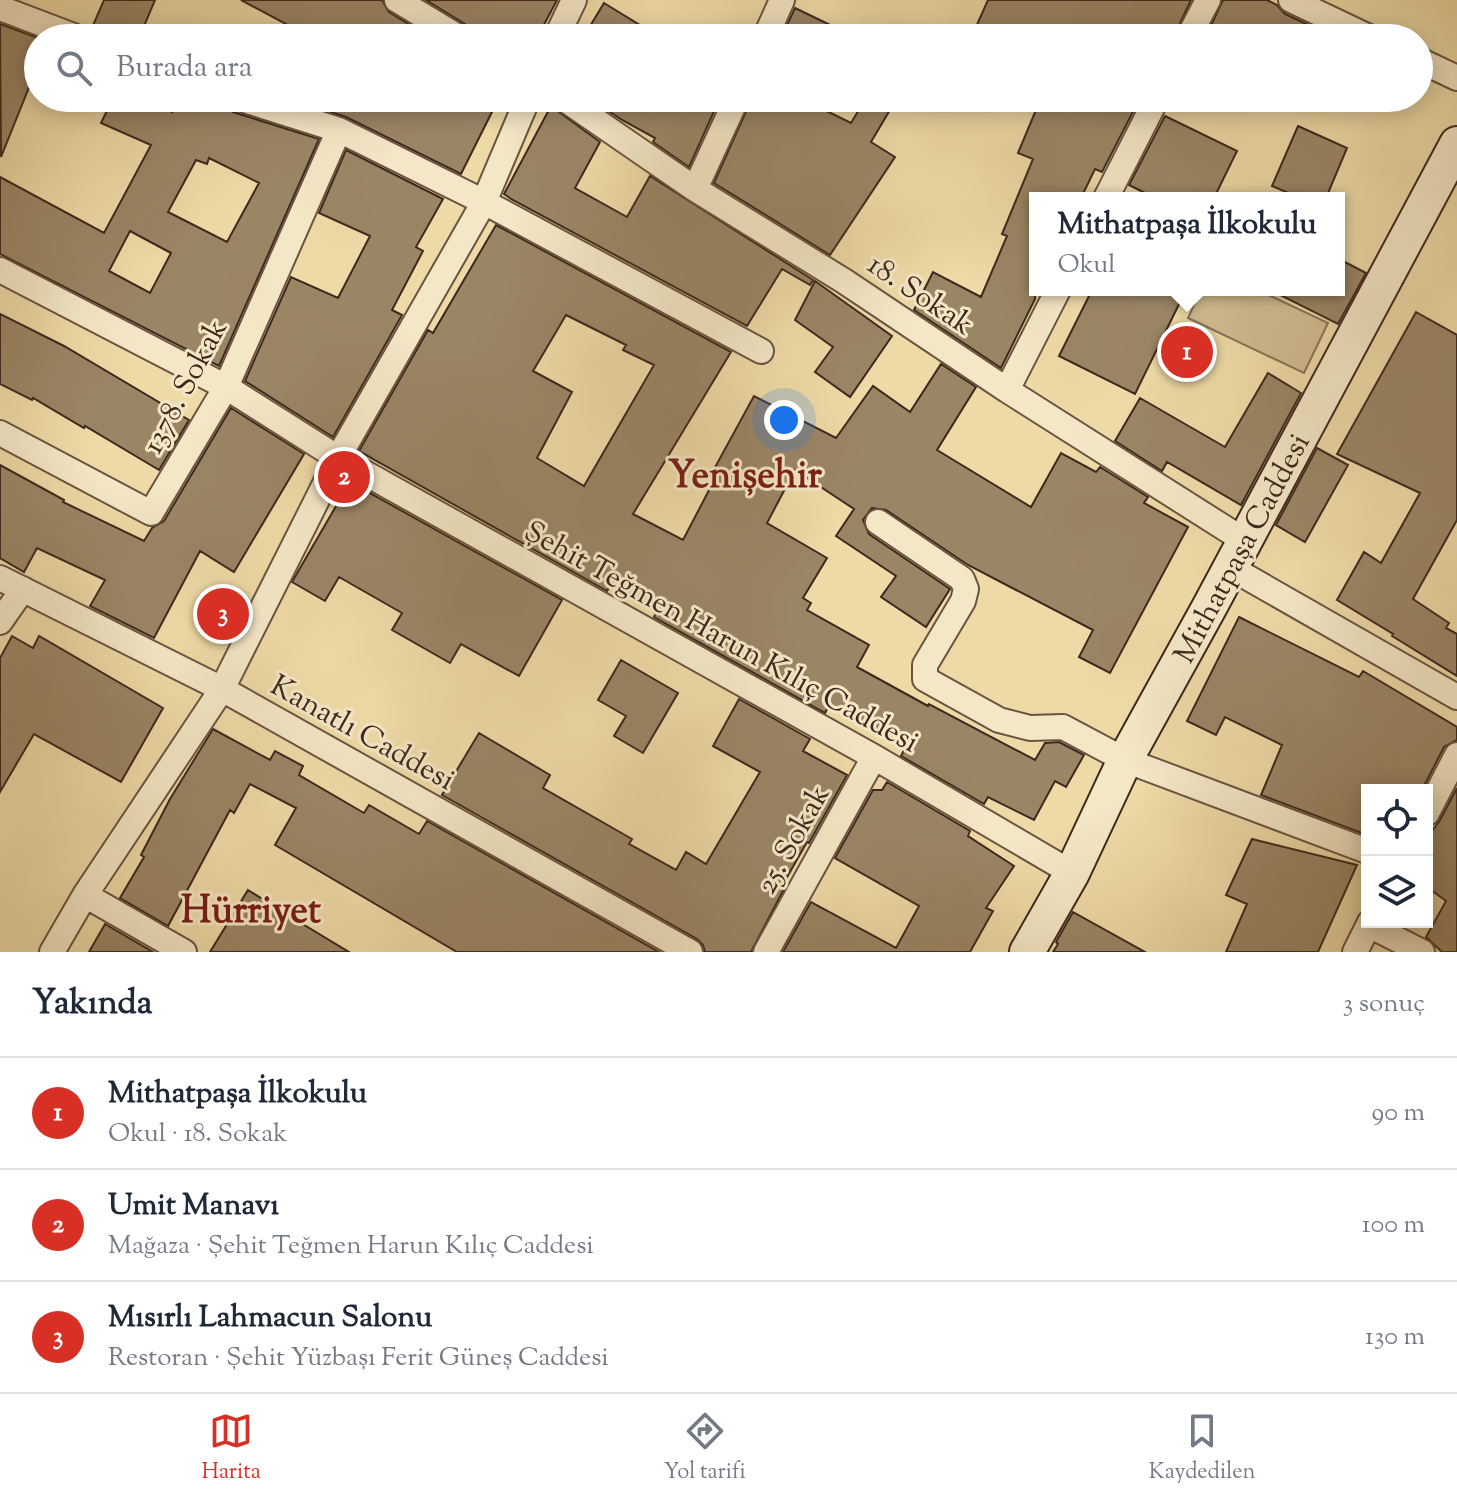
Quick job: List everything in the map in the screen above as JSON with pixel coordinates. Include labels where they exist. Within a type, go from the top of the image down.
[{"type":"street","points":[[397,0],[437,24]]},
{"type":"street","points":[[563,24],[574,0]]},
{"type":"street","points":[[771,24],[782,0]]},
{"type":"street","points":[[1195,24],[1208,0]]},
{"type":"street","points":[[1291,0],[1342,24]]},
{"type":"street","points":[[0,8],[42,24]]},
{"type":"street","points":[[1433,67],[1457,78]]},
{"type":"street","points":[[282,112],[339,130],[484,202],[761,351]]},
{"type":"street","points":[[52,952],[85,895],[222,689],[338,458],[484,202],[522,112]]},
{"type":"street","name":"18. Sokak","points":[[583,112],[695,189],[844,281],[1007,390],[1238,554],[1457,697]]},
{"type":"street","points":[[695,189],[731,112]]},
{"type":"street","points":[[1109,192],[1150,112]]},
{"type":"street","name":"1378. Sokak","points":[[0,433],[151,513],[226,387],[339,130]]},
{"type":"street","name":"Mithatpaşa Caddesi","points":[[1027,952],[1072,873],[1125,760],[1457,144]]},
{"type":"street","points":[[0,270],[226,387],[338,458]]},
{"type":"street","points":[[1007,390],[1055,296]]},
{"type":"street","name":"Şehit Teğmen Harun Kılıç Caddesi","points":[[338,458],[874,757],[1072,873]]},
{"type":"street","points":[[878,522],[962,579],[966,589],[963,601],[925,665],[925,679],[999,720],[1030,728],[1063,727],[1125,760],[1361,849]]},
{"type":"street","name":"Kanatlı Caddesi","points":[[0,578],[222,689],[690,952]]},
{"type":"street","points":[[0,622],[23,589]]},
{"type":"street","points":[[1433,801],[1457,755]]},
{"type":"street","name":"25. Sokak","points":[[766,952],[874,757]]},
{"type":"street","points":[[85,895],[184,952]]},
{"type":"street","points":[[1355,952],[1367,928]]},
{"type":"street","points":[[1379,928],[1422,952]]},
{"type":"shaded area","points":[[1198,296],[1271,296],[1328,323],[1304,373],[1188,318]]},
{"type":"building","points":[[104,0],[155,0],[145,24],[94,24]]},
{"type":"building","points":[[241,0],[382,0],[389,12],[408,24],[286,24]]},
{"type":"building","points":[[426,0],[557,0],[544,24],[465,24]]},
{"type":"building","points":[[988,0],[1191,0],[1180,24],[977,24]]},
{"type":"building","points":[[1223,0],[1267,0],[1285,14],[1306,24],[1212,24]]},
{"type":"building","points":[[604,3],[638,24],[591,24]]},
{"type":"building","points":[[795,8],[828,24],[788,24]]},
{"type":"building","points":[[0,24],[24,33],[24,100],[1,157]]},
{"type":"building","points":[[106,112],[233,112],[319,139],[219,366],[0,254],[0,177],[104,233],[151,145],[101,123]],"holes":[[[209,158],[259,183],[227,242],[168,212],[196,160],[207,164]],[[130,231],[171,253],[150,293],[109,271]]]},
{"type":"building","points":[[331,112],[492,112],[461,174]]},
{"type":"building","points":[[548,112],[559,112],[600,142],[575,188],[627,217],[650,176],[813,280],[810,285],[782,269],[747,326],[504,194]]},
{"type":"building","points":[[610,112],[714,112],[689,167],[653,142],[655,138]]},
{"type":"building","points":[[746,112],[829,112],[851,123],[858,112],[889,112],[871,142],[895,157],[830,255],[714,183]]},
{"type":"building","points":[[1035,112],[1133,112],[1102,172],[1095,169],[1084,192],[1029,192],[1029,296],[1035,296],[1035,299],[1001,368],[914,310],[933,272],[981,297],[1007,236],[1002,234],[1033,159],[1018,153]]},
{"type":"building","points":[[1165,116],[1237,151],[1217,192],[1143,192],[1129,185]]},
{"type":"building","points":[[1298,126],[1347,148],[1329,192],[1286,192],[1272,186]]},
{"type":"building","points":[[346,150],[443,199],[416,247],[423,251],[392,310],[402,315],[333,437],[245,381],[291,277],[338,298],[370,236],[319,213]]},
{"type":"building","points":[[496,225],[731,352],[633,514],[683,540],[718,473],[713,471],[754,396],[836,438],[873,386],[910,412],[941,364],[976,387],[937,450],[1031,507],[1061,453],[1096,472],[1100,467],[1148,497],[1144,503],[1188,527],[1110,673],[1079,657],[1093,630],[968,565],[886,510],[872,508],[863,520],[869,534],[950,589],[926,627],[881,597],[896,576],[836,536],[854,509],[795,470],[767,523],[827,558],[803,598],[811,603],[807,610],[869,645],[857,667],[1035,760],[1045,743],[1059,742],[1084,755],[1066,787],[1055,781],[1034,820],[988,797],[984,804],[901,756],[905,748],[829,705],[825,713],[654,617],[658,608],[611,585],[607,591],[359,451],[428,330],[433,333]],"holes":[[[566,315],[626,345],[623,350],[654,365],[584,486],[537,458],[572,392],[533,371]]]},
{"type":"building","points":[[1345,262],[1366,273],[1338,324],[1282,296],[1345,296]]},
{"type":"building","points":[[815,281],[892,336],[850,397],[815,372],[833,347],[795,320]]},
{"type":"building","points":[[1089,296],[1183,296],[1135,394],[1059,356]]},
{"type":"building","points":[[1416,312],[1457,335],[1457,520],[1413,599],[1449,623],[1446,628],[1457,634],[1457,676],[1337,600],[1364,552],[1381,563],[1420,493],[1337,454]]},
{"type":"building","points":[[0,314],[64,346],[189,420],[159,470],[85,426],[0,384]]},
{"type":"building","points":[[1268,373],[1301,393],[1241,505],[1167,462],[1162,471],[1115,441],[1140,398],[1225,447]]},
{"type":"building","points":[[231,408],[304,454],[234,572],[200,551],[154,638],[90,606],[105,580],[37,548],[24,572],[0,558],[0,465],[63,502],[144,541],[152,528],[164,521]]},
{"type":"building","points":[[1317,448],[1348,465],[1305,542],[1276,525]]},
{"type":"building","points":[[350,482],[562,600],[519,676],[461,644],[450,663],[392,630],[402,613],[339,577],[325,601],[292,582]]},
{"type":"building","points":[[1239,617],[1359,677],[1363,671],[1457,727],[1457,740],[1444,747],[1425,784],[1361,784],[1361,833],[1261,795],[1282,745],[1225,717],[1216,735],[1187,721]]},
{"type":"building","points":[[12,636],[33,648],[39,636],[163,708],[121,782],[34,734],[0,792],[0,658]]},
{"type":"building","points":[[621,660],[678,693],[643,753],[614,736],[626,716],[598,700]]},
{"type":"building","points":[[739,699],[810,739],[803,751],[847,775],[782,886],[785,887],[751,952],[705,952],[697,939],[442,795],[479,733],[550,775],[543,788],[632,839],[629,844],[676,870],[686,852],[706,864],[760,772],[713,746]]},
{"type":"building","points":[[213,729],[270,760],[275,751],[303,766],[299,775],[364,813],[369,805],[419,834],[427,821],[659,952],[457,952],[275,845],[296,808],[250,784],[234,813],[230,810],[168,926],[120,898],[144,857],[141,855],[170,799]]},
{"type":"building","points":[[887,782],[970,831],[968,836],[1014,866],[986,908],[993,911],[970,952],[783,952],[811,902],[896,948],[919,906],[835,858],[873,790],[882,790]]},
{"type":"building","points":[[1457,788],[1457,952],[1442,952],[1426,937],[1446,901],[1433,891],[1433,830]]},
{"type":"building","points":[[1252,839],[1357,865],[1318,952],[1226,952],[1247,904],[1226,895]]},
{"type":"building","points":[[248,890],[286,914],[349,952],[210,952]]},
{"type":"building","points":[[1073,912],[1145,952],[1053,952]]},
{"type":"building","points":[[105,924],[153,952],[89,952]]},
{"type":"place","name":"Mithatpaşa İlkokulu","points":[[1187,352]]},
{"type":"place","name":"Umit Manavı","points":[[344,477]]},
{"type":"place","name":"Mısırlı Lahmacun Salonu","points":[[223,614]]},
{"type":"district","name":"Yenişehir","points":[[745,474]]},
{"type":"district","name":"Hürriyet","points":[[251,909]]}]
